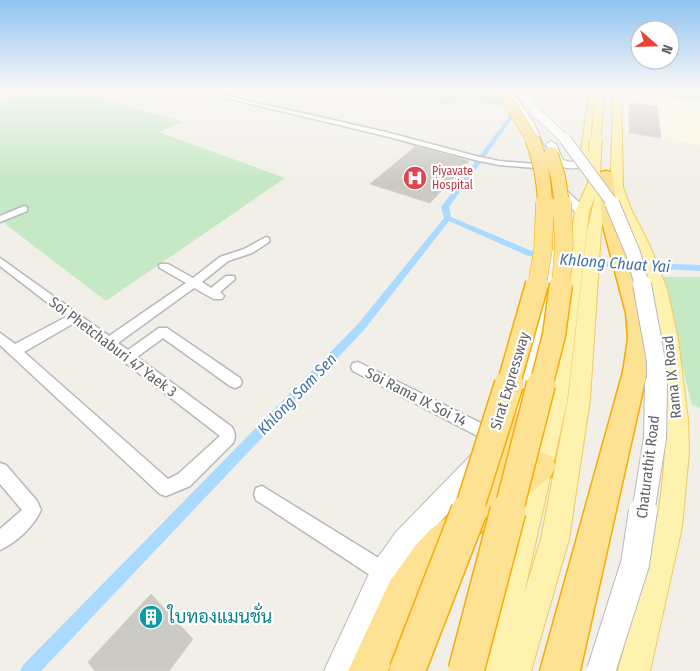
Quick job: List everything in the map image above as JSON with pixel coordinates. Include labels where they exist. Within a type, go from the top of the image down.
[{"type":"highway","name":"Sirat Expressway","points":[[407,671],[468,513],[530,318],[540,261],[545,217],[544,184],[539,159],[523,120]]},
{"type":"highway","name":"Sirat Expressway","points":[[466,671],[554,335],[562,282],[565,242],[564,210],[556,167],[540,128],[534,120]]},
{"type":"highway","points":[[560,671],[635,372],[639,339],[638,313],[610,222],[606,175]]},
{"type":"highway","points":[[488,507],[508,432]]},
{"type":"highway","points":[[368,671],[393,583],[433,552],[443,541],[541,466]]},
{"type":"main road","name":"Chaturathit Road","points":[[508,432],[545,306],[549,258],[552,202],[550,180],[533,120]]},
{"type":"main road","points":[[534,120],[547,132],[558,162]]},
{"type":"main road","name":"Chaturathit Road","points":[[535,120],[564,138],[612,203],[633,253],[645,294],[656,361],[655,438],[635,564],[601,671]]},
{"type":"main road","points":[[590,156],[592,120]]},
{"type":"main road","points":[[515,671],[555,539],[579,399],[579,309],[586,217],[583,181],[590,156],[595,120]]},
{"type":"main road","points":[[586,217],[606,175],[611,120]]},
{"type":"main road","points":[[612,120],[618,139]]},
{"type":"main road","name":"Rama IX Road","points":[[617,120],[617,187],[624,208],[643,246],[659,289],[676,392],[677,452],[669,527],[634,671]]},
{"type":"main road","points":[[558,162],[572,166],[578,165],[590,156]]},
{"type":"main road","points":[[547,167],[557,165],[558,162]]},
{"type":"main road","points":[[550,180],[586,217]]},
{"type":"main road","points":[[610,222],[617,187]]},
{"type":"main road","points":[[485,671],[508,596],[579,309]]},
{"type":"main road","points":[[339,671],[393,583],[405,542],[508,432]]},
{"type":"street","points":[[331,120],[488,161],[547,167]]},
{"type":"street","points":[[0,219],[24,209]]},
{"type":"street","points":[[108,343],[194,283],[224,259],[248,251],[266,240]]},
{"type":"street","name":"Soi Phetchaburi 47 Yaek 3","points":[[0,262],[227,432],[228,438],[184,480],[166,488],[14,350]]},
{"type":"street","points":[[164,266],[215,294],[230,279]]},
{"type":"street","points":[[0,338],[14,350],[74,317]]},
{"type":"street","points":[[127,358],[162,331],[235,382]]},
{"type":"street","name":"Soi Rama IX Soi 14","points":[[358,367],[508,432]]},
{"type":"street","points":[[0,471],[32,510],[29,516],[0,541]]},
{"type":"street","points":[[262,494],[393,583]]},
{"type":"shaded area","points":[[624,120],[700,120],[700,145],[625,132]]},
{"type":"green space","points":[[0,120],[179,120],[185,122],[159,132],[285,178],[106,301],[0,220]]},
{"type":"green space","points":[[660,277],[700,277],[700,408],[692,405]]},
{"type":"building","points":[[629,120],[659,120],[661,138],[629,133]]},
{"type":"building","name":"Piyavate Hospital","points":[[416,146],[469,161],[430,203],[370,184]]},
{"type":"building","name":"ใบทองแมนชั่น","points":[[151,594],[193,639],[169,671],[95,671],[88,662]]},
{"type":"waterway","name":"Khlong Sam Sen","points":[[448,218],[445,207],[508,120]]},
{"type":"waterway","name":"Khlong Sam Sen","points":[[29,671],[361,327],[448,218]]},
{"type":"waterway","name":"Khlong Chuat Yai","points":[[448,218],[529,253],[545,257]]},
{"type":"waterway","name":"Khlong Chuat Yai","points":[[586,263],[627,265]]},
{"type":"waterway","name":"Khlong Chuat Yai","points":[[646,266],[700,268]]},
{"type":"place","name":"Piyavate Hospital","points":[[415,178]]},
{"type":"place","name":"ใบทองแมนชั่น","points":[[151,617]]}]
